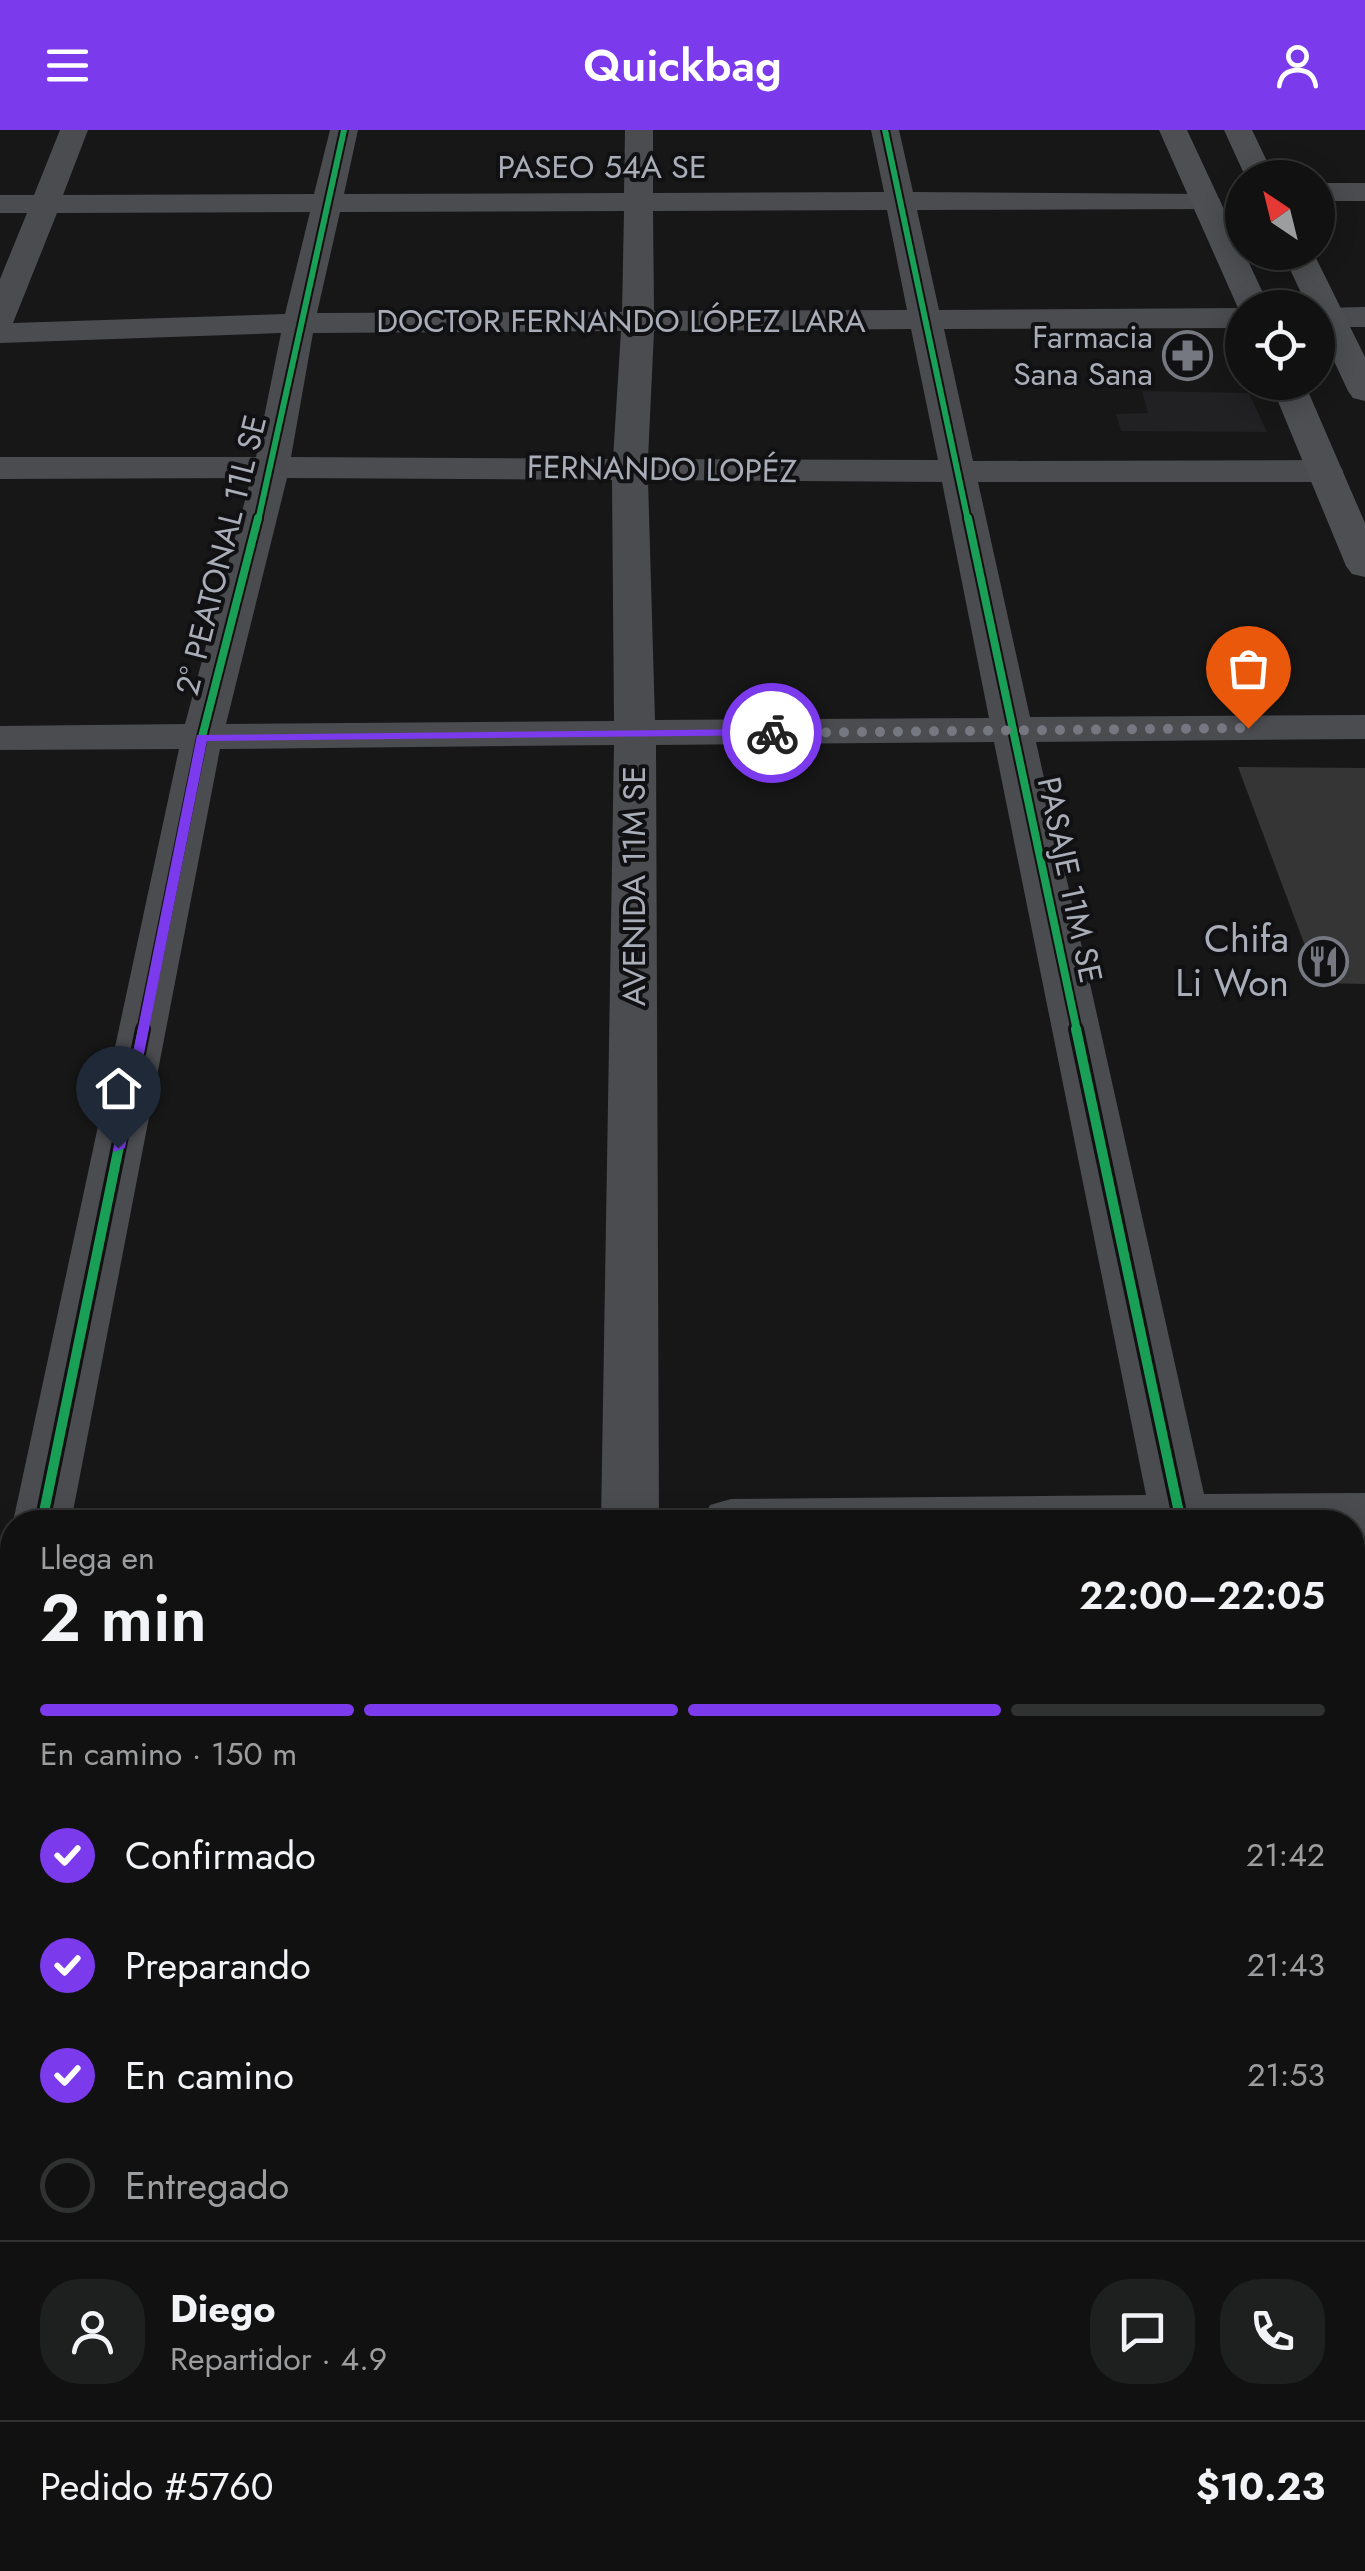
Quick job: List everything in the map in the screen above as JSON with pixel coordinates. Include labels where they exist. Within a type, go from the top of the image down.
[{"type":"main road","points":[[1173,130],[1245,290]]},
{"type":"main road","points":[[1238,130],[1252,160]]},
{"type":"main road","points":[[1335,338],[1365,391]]},
{"type":"main road","points":[[1295,400],[1365,566]]},
{"type":"street","points":[[0,319],[74,130]]},
{"type":"street","name":"2° PEATONAL 11L SE","points":[[44,1510],[202,737],[272,466],[298,323],[344,130]]},
{"type":"street","name":"AVENIDA 11M SE","points":[[630,1510],[635,734],[630,467],[638,321],[639,130]]},
{"type":"street","name":"PASAJE 11M SE","points":[[885,130],[1178,1510]]},
{"type":"street","points":[[1335,192],[1365,192]]},
{"type":"street","name":"PASEO 54A SE","points":[[0,204],[1205,200]]},
{"type":"street","name":"DOCTOR FERNANDO LÓPEZ LARA","points":[[0,333],[298,323],[925,319],[1225,308]]},
{"type":"street","points":[[1335,317],[1365,317]]},
{"type":"street","name":"FERNANDO LOPÉZ","points":[[0,468],[630,467],[958,474],[1325,472]]},
{"type":"street","points":[[0,738],[1365,727]]},
{"type":"shaded area","points":[[1142,391],[1225,393],[1225,400],[1252,400],[1267,432],[1121,431],[1116,414],[1148,413]]},
{"type":"building","points":[[1238,767],[1365,768],[1365,984],[1319,983]]},
{"type":"cycle path","points":[[44,1510],[202,737],[272,466],[299,323],[344,130]]},
{"type":"cycle path","points":[[885,130],[1178,1510]]},
{"type":"way so far","points":[[772,733],[1248,728]]},
{"type":"place","name":"Farmacia Sana Sana","points":[[1188,355]]},
{"type":"place","name":"Chifa Li Won","points":[[1324,961]]},
{"type":"route","points":[[118,1148],[202,737],[772,733]]}]
